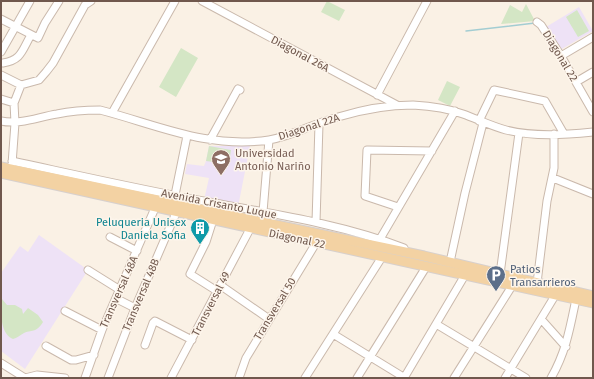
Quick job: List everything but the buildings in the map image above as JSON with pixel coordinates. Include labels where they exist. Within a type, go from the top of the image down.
[{"type":"main road","name":"Diagonal 22","points":[[1,167],[12,165],[424,256],[593,296]]},
{"type":"main road","name":"Diagonal 22","points":[[1,174],[593,303]]},
{"type":"street","points":[[1,52],[30,1]]},
{"type":"street","points":[[2,64],[19,57],[35,37],[59,1]]},
{"type":"street","points":[[12,165],[15,123],[14,103],[22,86],[39,80],[53,63],[85,5],[91,1]]},
{"type":"street","points":[[112,113],[175,1]]},
{"type":"street","name":"Diagonal 26A","points":[[202,1],[398,106]]},
{"type":"street","points":[[372,109],[379,103],[377,95],[426,1]]},
{"type":"street","points":[[1,19],[35,37]]},
{"type":"street","name":"Diagonal 22","points":[[536,22],[541,25],[576,82],[590,101],[593,112]]},
{"type":"street","points":[[561,56],[593,37]]},
{"type":"street","points":[[576,82],[593,72]]},
{"type":"street","points":[[1,75],[22,86]]},
{"type":"street","points":[[210,140],[238,89],[240,90]]},
{"type":"street","points":[[450,262],[481,122],[494,90],[545,101],[564,134]]},
{"type":"street","points":[[1,99],[14,103]]},
{"type":"street","name":"Diagonal 22A","points":[[1,121],[15,123],[74,112],[100,110],[187,136],[210,140],[240,142],[269,140],[292,134],[337,117],[372,109],[398,106],[429,106],[455,111],[481,122],[519,133],[564,134],[593,132]]},
{"type":"street","points":[[380,239],[455,111]]},
{"type":"street","points":[[316,222],[319,124]]},
{"type":"street","points":[[500,274],[519,133]]},
{"type":"street","points":[[537,283],[547,201],[553,178],[555,160],[554,134]]},
{"type":"street","points":[[175,195],[187,136]]},
{"type":"street","points":[[264,212],[269,140]]},
{"type":"street","points":[[398,208],[365,196],[366,150],[432,151]]},
{"type":"street","name":"Avenida Crisanto Luque","points":[[12,165],[316,222],[380,239],[424,256]]},
{"type":"street","points":[[553,178],[593,194]]},
{"type":"street","name":"Transversal 48A","points":[[85,378],[102,330],[117,299],[155,208]]},
{"type":"street","name":"Transversal 48B","points":[[108,378],[135,308],[176,212]]},
{"type":"street","points":[[213,220],[206,242],[190,274],[219,288],[269,319]]},
{"type":"street","name":"Transversal 49","points":[[171,378],[250,229]]},
{"type":"street","points":[[110,237],[137,251]]},
{"type":"street","name":"Transversal 50","points":[[239,378],[246,358],[316,243]]},
{"type":"street","points":[[306,378],[382,257]]},
{"type":"street","points":[[358,378],[426,267]]},
{"type":"street","points":[[88,270],[120,290]]},
{"type":"street","points":[[333,334],[404,378],[465,275]]},
{"type":"street","points":[[454,378],[512,286]]},
{"type":"street","points":[[505,378],[556,294]]},
{"type":"street","points":[[117,299],[135,308]]},
{"type":"street","points":[[551,378],[566,347],[576,299]]},
{"type":"street","points":[[66,311],[102,330]]},
{"type":"street","points":[[541,319],[566,347]]},
{"type":"street","points":[[145,345],[155,321],[192,340]]},
{"type":"street","points":[[436,324],[526,378]]},
{"type":"street","points":[[46,346],[71,360],[94,355]]},
{"type":"street","points":[[1,363],[25,378],[37,375],[65,378]]},
{"type":"shaded area","points":[[579,7],[593,31],[560,50],[546,27]]},
{"type":"shaded area","name":"Universidad Antonio Nariño","points":[[209,146],[250,146],[238,207],[204,200],[209,178],[185,174],[187,164],[204,166]]},
{"type":"shaded area","points":[[39,235],[88,270],[25,369],[1,351],[1,273],[20,246],[28,252]]},
{"type":"green space","points":[[327,1],[345,10],[339,21],[321,12]]},
{"type":"green space","points":[[526,4],[535,21],[501,24],[510,5],[522,12]]},
{"type":"green space","points":[[577,10],[589,31],[578,37],[566,17]]},
{"type":"green space","points":[[181,48],[198,58],[176,97],[159,87]]},
{"type":"green space","points":[[447,81],[460,87],[450,106],[438,100]]},
{"type":"green space","points":[[209,146],[231,150],[229,164],[206,161]]},
{"type":"green space","points":[[1,299],[7,305],[15,305],[22,309],[23,314],[28,308],[38,315],[43,322],[37,329],[24,333],[13,339],[3,328],[1,317]]},
{"type":"waterway","points":[[466,31],[535,23]]},
{"type":"place","name":"Universidad Antonio Nariño","points":[[221,176]]},
{"type":"place","name":"Peluqueria Unisex Daniela Sofia","points":[[200,245]]},
{"type":"place","name":"Patios Transarrieros","points":[[496,292]]}]
